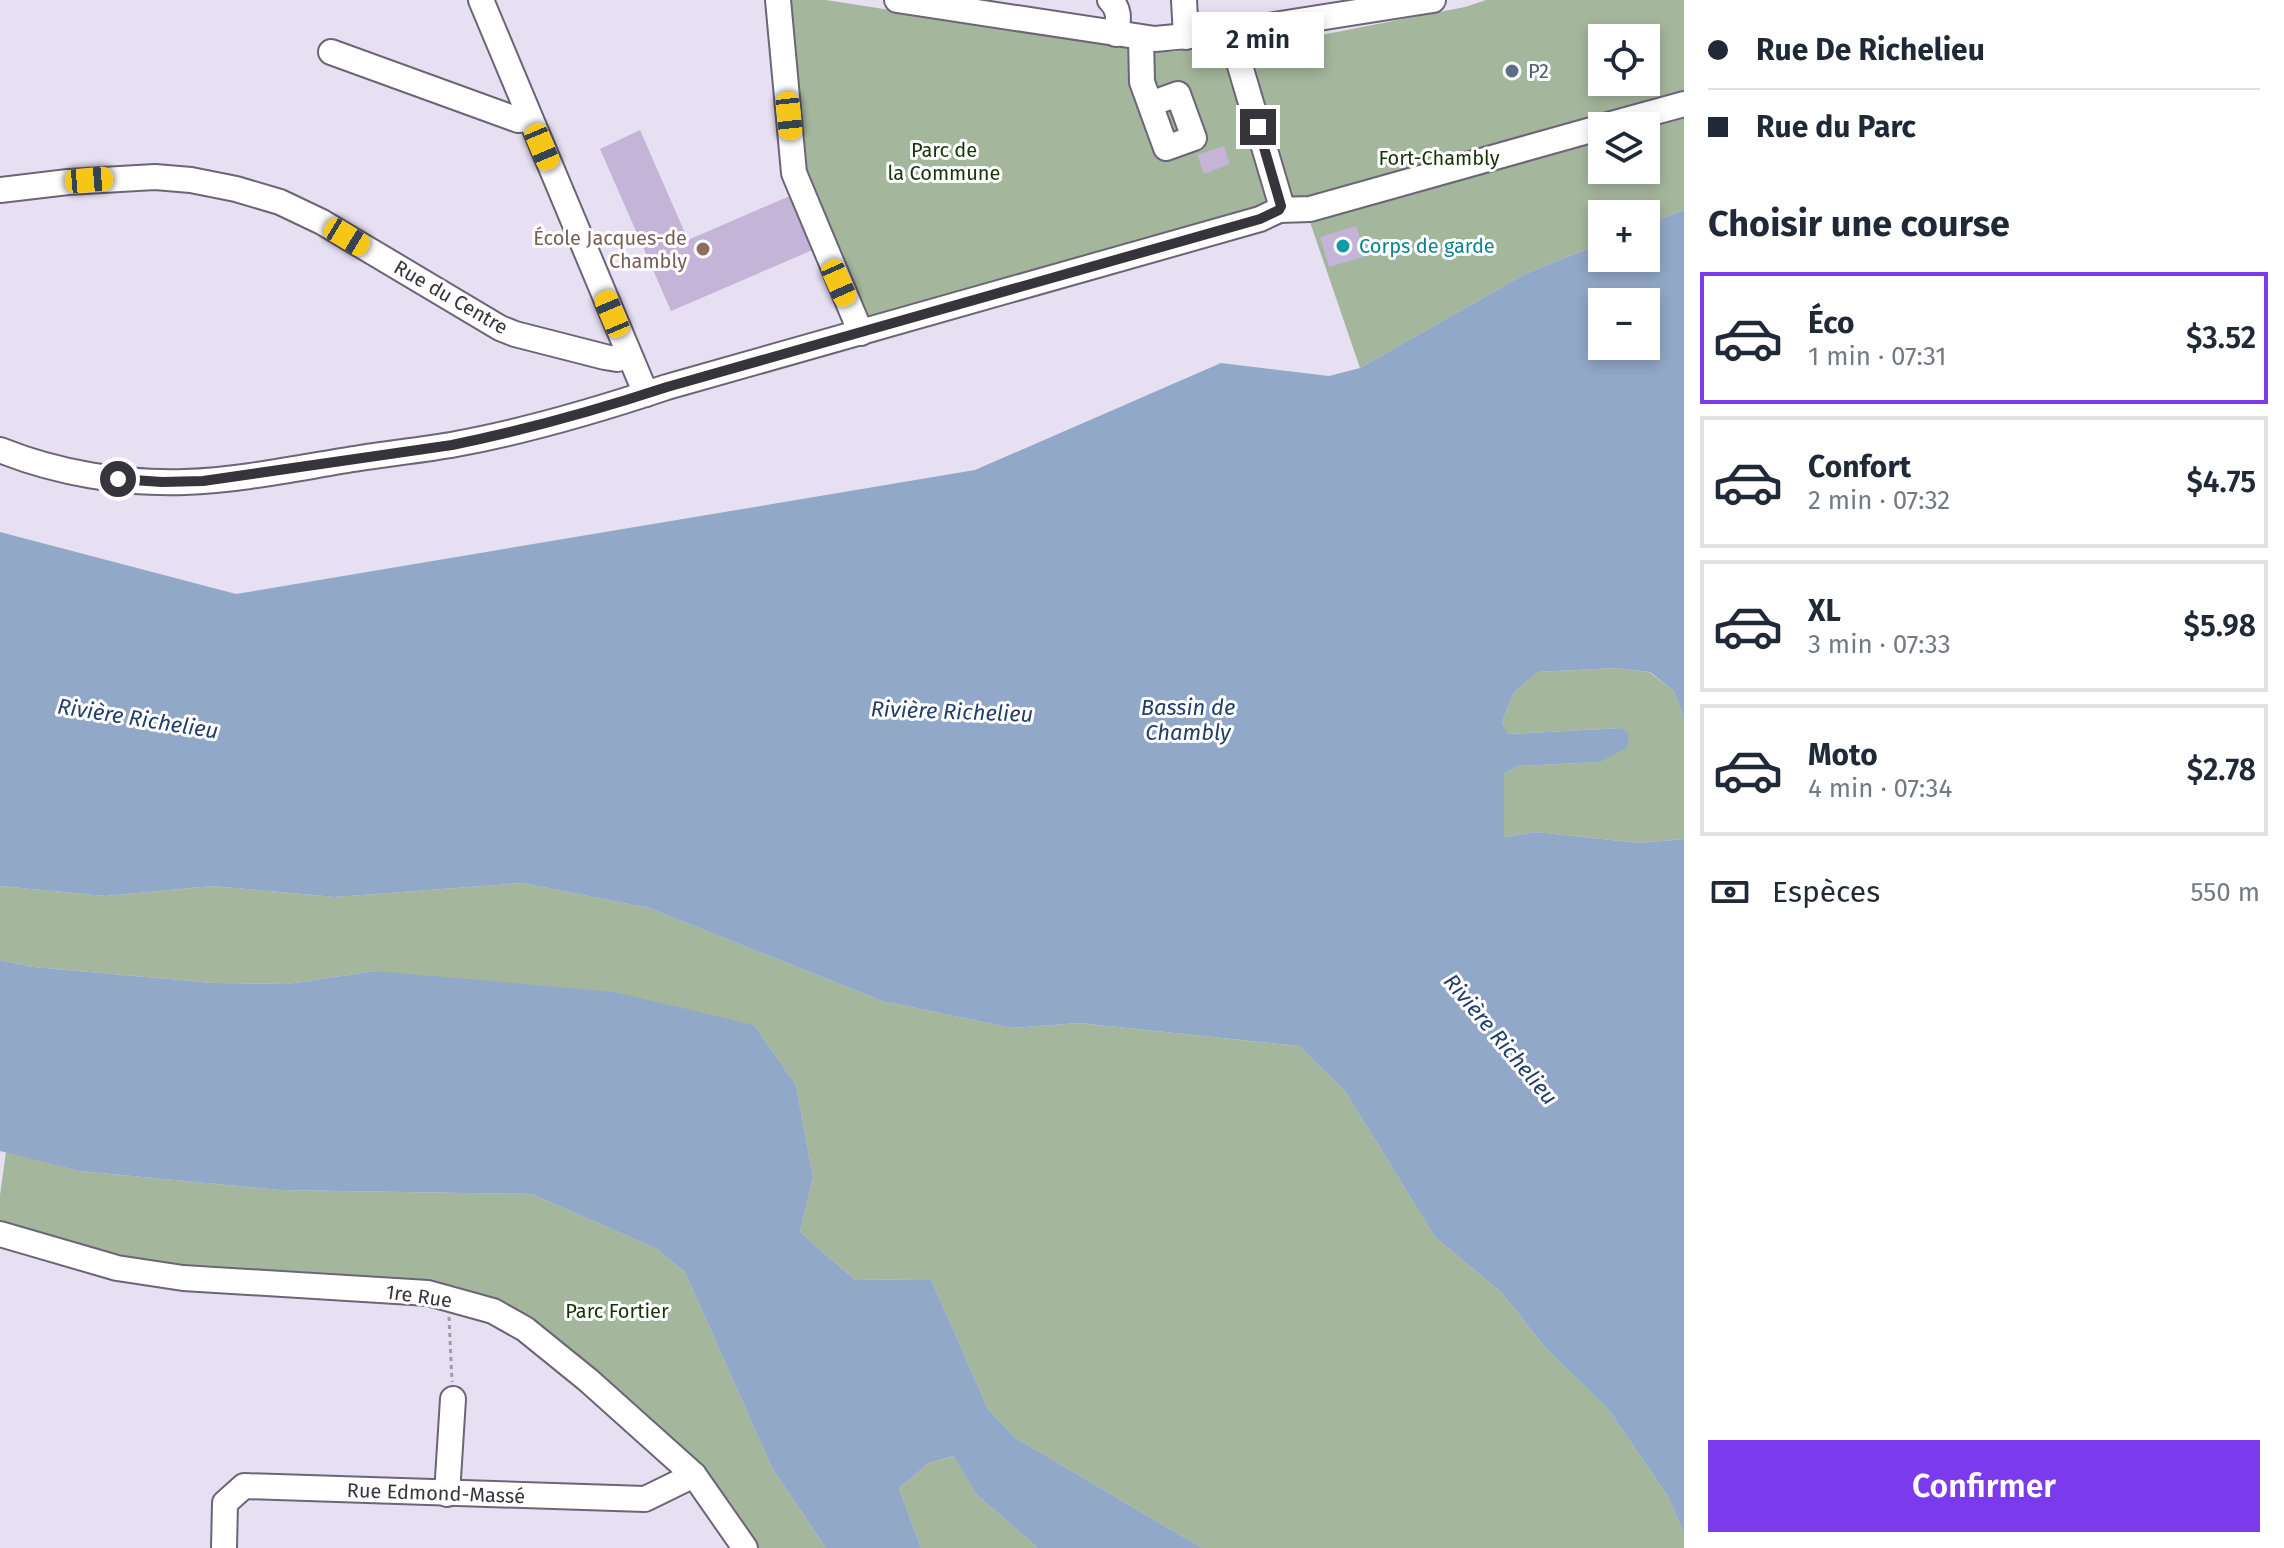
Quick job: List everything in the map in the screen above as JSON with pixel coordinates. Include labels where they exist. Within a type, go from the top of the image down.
[{"type":"street","points":[[481,0],[646,394]]},
{"type":"street","points":[[778,0],[794,173],[861,333]]},
{"type":"street","points":[[897,0],[1010,9],[1141,38],[1230,32],[1433,0]]},
{"type":"street","points":[[1110,0],[1118,14],[1116,34]]},
{"type":"street","points":[[1184,0],[1186,37]]},
{"type":"street","points":[[1230,32],[1281,204],[1279,210]]},
{"type":"street","points":[[1141,38],[1142,82],[1150,104]]},
{"type":"street","points":[[331,52],[510,117],[524,121],[530,119]]},
{"type":"street","points":[[1655,112],[1684,104]]},
{"type":"street","points":[[0,450],[71,472],[142,481],[203,481],[452,445],[607,407],[1260,219],[1279,210],[1310,209],[1588,130]]},
{"type":"street","name":"Rue du Centre","points":[[0,190],[155,177],[236,189],[280,202],[313,217],[505,330],[612,359],[629,356]]},
{"type":"street","name":"1re Rue","points":[[0,1234],[117,1268],[183,1278],[428,1293],[493,1311],[525,1329],[588,1380],[694,1475],[745,1548]]},
{"type":"street","points":[[447,1494],[453,1399]]},
{"type":"street","name":"Rue Edmond-Massé","points":[[224,1548],[225,1503],[244,1486],[645,1499],[694,1475]]},
{"type":"path","points":[[448,1298],[453,1399]]},
{"type":"green space","name":"Parc de la Commune","points":[[778,0],[826,0],[1147,50],[1173,52],[1234,44],[1281,204],[861,333],[794,173]]},
{"type":"green space","name":"Fort-Chambly","points":[[1486,0],[1684,0],[1684,210],[1660,219],[1660,200],[1588,200],[1588,249],[1525,274],[1360,368],[1309,219],[1291,214],[1244,50],[1465,7]]},
{"type":"green space","points":[[1617,668],[1649,672],[1674,691],[1684,719],[1684,839],[1639,843],[1536,832],[1504,837],[1504,774],[1517,766],[1600,762],[1621,728],[1508,734],[1502,723],[1514,692],[1538,672]]},
{"type":"green space","points":[[522,883],[649,908],[882,1001],[1012,1028],[1079,1023],[1299,1046],[1345,1091],[1435,1237],[1502,1293],[1543,1345],[1609,1410],[1669,1498],[1684,1534],[1684,1548],[1202,1548],[1014,1437],[988,1409],[931,1279],[855,1280],[800,1232],[813,1177],[796,1085],[754,1025],[375,971],[288,984],[214,983],[33,967],[0,960],[0,886],[105,896],[213,886],[335,897]]},
{"type":"green space","name":"Parc Fortier","points":[[6,1152],[79,1171],[280,1190],[532,1194],[657,1249],[685,1272],[772,1468],[826,1548],[747,1548],[709,1494],[493,1311],[183,1278],[0,1234],[0,1195]]},
{"type":"green space","points":[[955,1456],[976,1494],[1038,1548],[921,1548],[899,1488],[929,1463]]},
{"type":"water","name":"Bassin de Chambly","points":[[1684,210],[1684,719],[1674,691],[1650,672],[1616,668],[1538,672],[1514,692],[1502,723],[1508,734],[1621,728],[1629,734],[1627,748],[1600,762],[1517,766],[1504,774],[1504,837],[1536,832],[1639,843],[1684,839],[1684,1534],[1669,1498],[1609,1410],[1543,1345],[1502,1293],[1435,1237],[1345,1091],[1299,1046],[1079,1023],[1012,1028],[882,1001],[649,908],[522,883],[335,897],[213,886],[105,896],[0,886],[0,532],[236,594],[975,470],[1221,363],[1329,376],[1360,368],[1525,274],[1588,249],[1588,272],[1660,272],[1660,219]]},
{"type":"water","points":[[0,960],[33,967],[214,983],[288,984],[375,971],[614,992],[754,1025],[796,1085],[813,1177],[800,1232],[855,1280],[931,1279],[988,1409],[1014,1437],[1202,1548],[1038,1548],[976,1494],[954,1456],[929,1463],[899,1488],[921,1548],[826,1548],[772,1468],[685,1272],[657,1249],[532,1194],[280,1190],[79,1171],[0,1151]]},
{"type":"building","points":[[640,130],[688,240],[792,195],[815,249],[671,311],[600,149]]},
{"type":"building","points":[[1224,146],[1230,164],[1204,174],[1197,155]]},
{"type":"building","name":"Corps de garde","points":[[1356,226],[1366,256],[1329,267],[1320,237]]},
{"type":"place","name":"P2","points":[[1512,71]]},
{"type":"place","name":"Corps de garde","points":[[1343,246]]},
{"type":"place","name":"École Jacques-de Chambly","points":[[703,249]]},
{"type":"route","points":[[118,479],[203,481],[486,438],[621,403],[667,387],[1260,219],[1281,206],[1258,127]]},
{"type":"water label","name":"Rivière Richelieu","points":[[952,711]]},
{"type":"water label","name":"Rivière Richelieu","points":[[138,718]]},
{"type":"water label","name":"Rivière Richelieu","points":[[1501,1039]]}]
